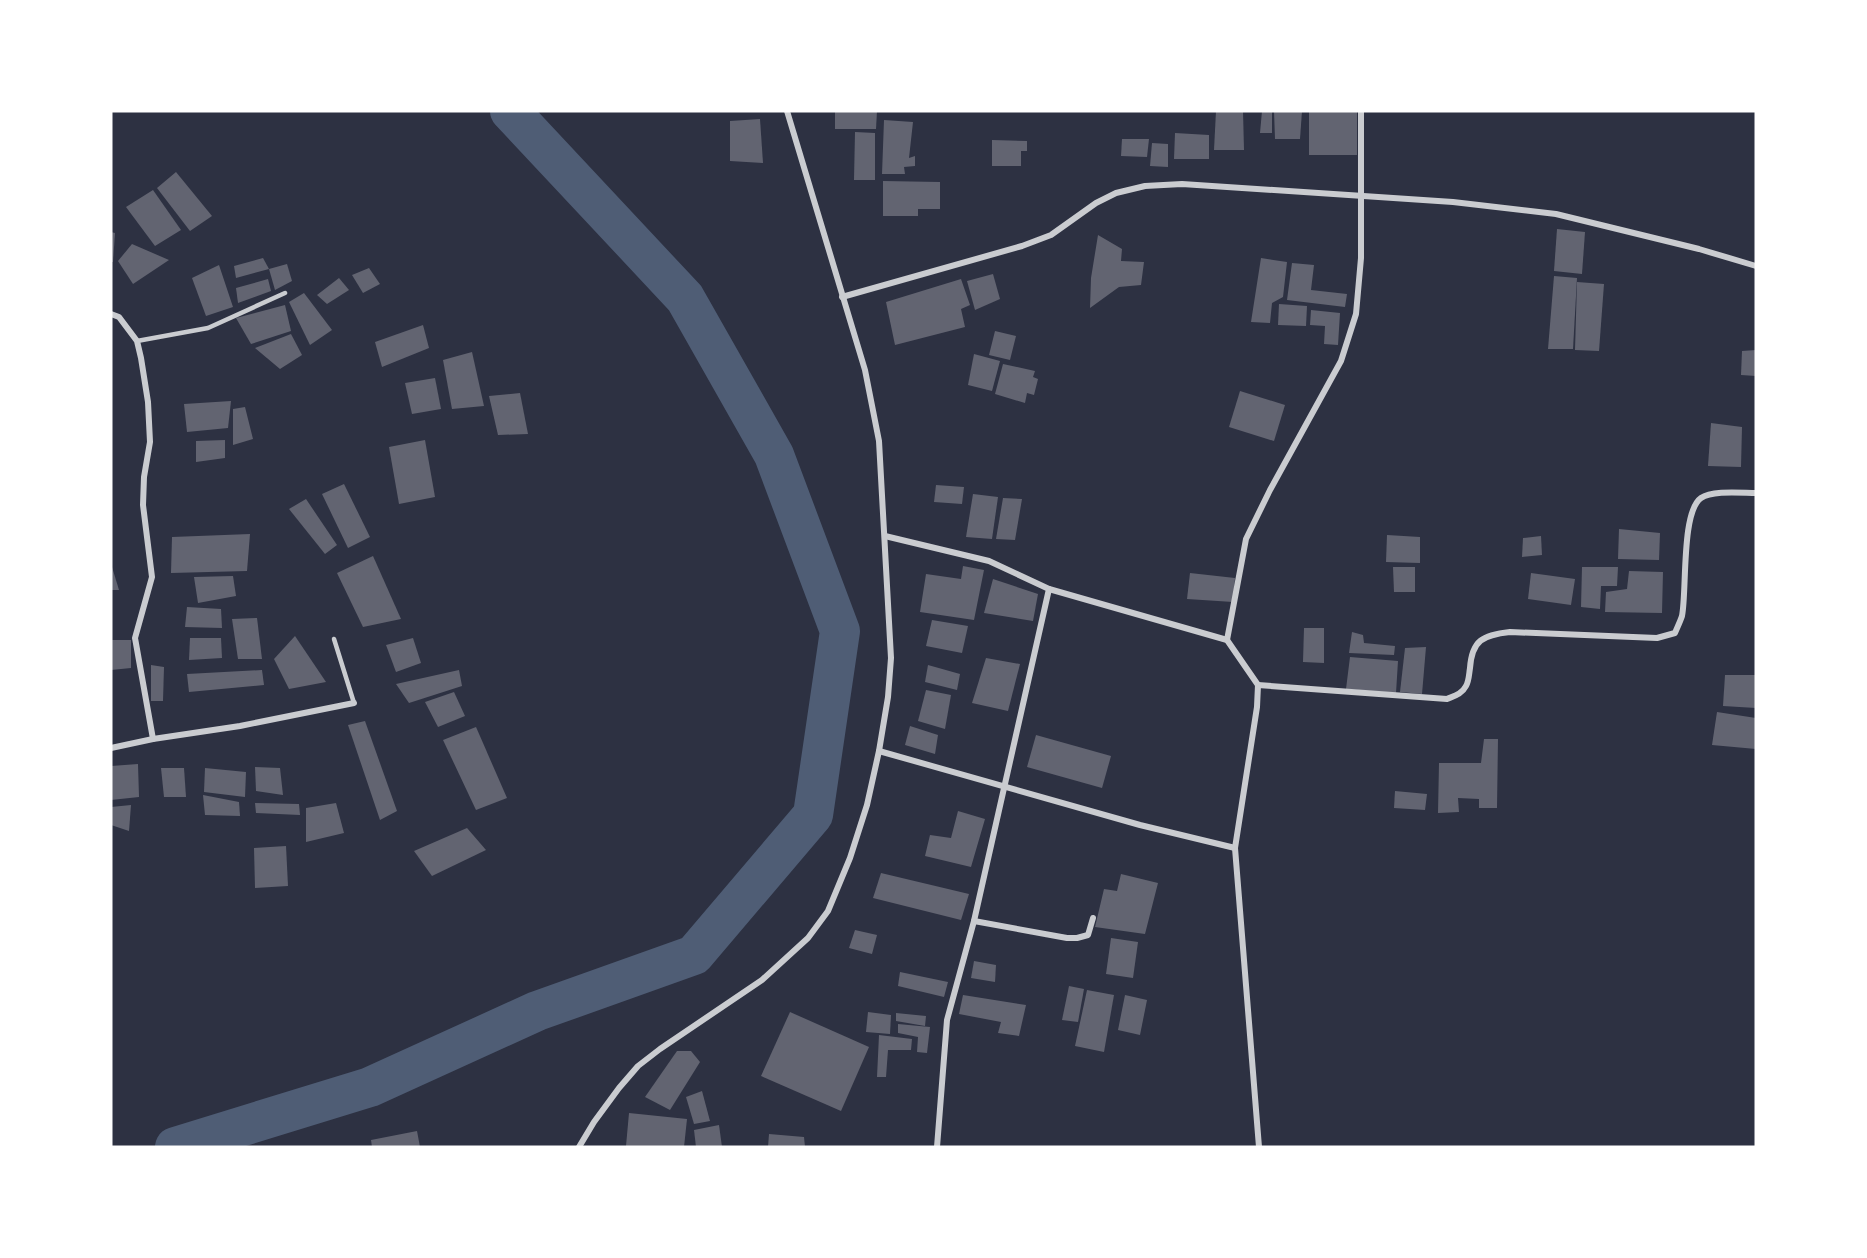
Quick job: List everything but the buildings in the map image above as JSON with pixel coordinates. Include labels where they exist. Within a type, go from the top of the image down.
[{"type":"street","points":[[579,1147],[600,1113],[638,1066],[762,981],[808,938],[828,910],[850,858],[867,806],[879,751],[888,698],[891,658],[879,441],[865,370],[787,111]]},
{"type":"street","points":[[1227,640],[1246,539],[1341,361],[1356,314],[1363,196],[1361,111]]},
{"type":"street","points":[[842,297],[1051,236],[1096,203],[1116,193],[1145,186],[1182,184],[1453,202],[1556,214],[1699,249],[1756,267]]},
{"type":"street","points":[[111,314],[119,317],[136,341],[148,402],[150,442],[144,477],[143,505],[152,577],[135,638],[153,739]]},
{"type":"street","points":[[1258,685],[1447,699],[1458,695],[1466,687],[1472,649],[1481,640],[1496,633],[1657,638],[1675,633],[1682,617],[1688,527],[1693,508],[1701,498],[1719,494],[1756,493]]},
{"type":"street","points":[[885,536],[989,561],[1049,590],[1227,640],[1258,685],[1257,707],[1235,848],[1259,1147]]},
{"type":"street","points":[[937,1147],[947,1020],[974,921],[1006,787],[1049,590]]},
{"type":"street","points":[[111,748],[153,739],[240,726],[354,703]]},
{"type":"street","points":[[879,751],[1140,825],[1235,848]]},
{"type":"street","points":[[974,921],[1077,938],[1088,935],[1093,918]]},
{"type":"lane","points":[[136,341],[208,328],[285,293]]},
{"type":"lane","points":[[334,639],[354,703]]},
{"type":"waterway","points":[[175,1147],[370,1087],[537,1011],[694,955],[813,815],[840,631],[774,455],[685,298],[510,111]]}]
